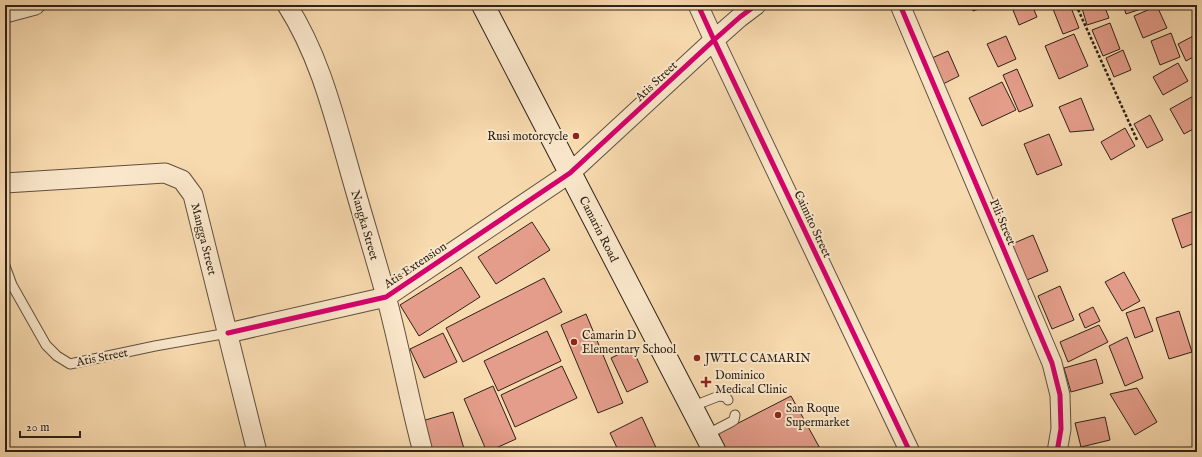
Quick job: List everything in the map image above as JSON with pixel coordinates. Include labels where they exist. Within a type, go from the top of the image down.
[{"type":"main road","name":"Camarin Road","points":[[483,5],[711,443]]},
{"type":"street","points":[[5,13],[35,5]]},
{"type":"street","name":"Nangka Street","points":[[287,5],[310,48],[321,76],[386,297],[423,452]]},
{"type":"street","name":"Caimito Street","points":[[698,5],[910,452]]},
{"type":"street","name":"Atis Street","points":[[570,173],[714,40],[756,5]]},
{"type":"street","name":"Pili Street","points":[[900,5],[1052,363],[1060,395],[1061,429],[1058,452]]},
{"type":"street","name":"Mangga Street","points":[[5,183],[165,173],[182,180],[193,195],[257,452]]},
{"type":"street","name":"Atis Extension","points":[[228,333],[386,297],[570,173]]},
{"type":"lane","name":"Atis Street","points":[[5,266],[12,285],[46,344],[57,356],[70,364],[155,346],[228,333]]},
{"type":"lane","points":[[691,407],[719,396],[726,397],[728,400]]},
{"type":"lane","points":[[711,443],[734,420],[735,415]]},
{"type":"path","points":[[1076,5],[1137,140]]},
{"type":"building","points":[[971,5],[991,5],[973,11]]},
{"type":"building","points":[[1011,5],[1032,5],[1037,17],[1019,25]]},
{"type":"building","points":[[1063,5],[1070,5],[1079,28],[1063,34],[1053,9]]},
{"type":"building","points":[[1081,5],[1104,5],[1109,18],[1087,25]]},
{"type":"building","points":[[1123,5],[1150,5],[1150,6],[1126,14]]},
{"type":"building","points":[[1157,6],[1167,28],[1143,38],[1134,16]]},
{"type":"building","points":[[1110,23],[1120,49],[1103,56],[1092,30]]},
{"type":"building","points":[[1171,33],[1180,57],[1160,65],[1151,41]]},
{"type":"building","points":[[1074,34],[1088,66],[1059,79],[1045,46]]},
{"type":"building","points":[[1197,34],[1197,55],[1186,61],[1178,44]]},
{"type":"building","points":[[1006,36],[1016,59],[998,67],[987,44]]},
{"type":"building","points":[[1123,50],[1131,70],[1114,77],[1106,58]]},
{"type":"building","points":[[948,51],[959,76],[943,84],[932,58]]},
{"type":"building","points":[[1178,63],[1188,81],[1163,95],[1153,77]]},
{"type":"building","points":[[1017,69],[1033,106],[1019,112],[1003,75]]},
{"type":"building","points":[[1002,82],[1016,110],[982,126],[969,98]]},
{"type":"building","points":[[1197,94],[1197,127],[1184,134],[1170,109]]},
{"type":"building","points":[[1081,98],[1094,130],[1070,132],[1059,107]]},
{"type":"building","points":[[1150,115],[1163,140],[1147,148],[1134,124]]},
{"type":"building","points":[[1125,128],[1135,146],[1111,160],[1101,142]]},
{"type":"building","points":[[1049,134],[1062,165],[1037,175],[1024,144]]},
{"type":"building","points":[[1197,210],[1197,242],[1182,248],[1172,219]]},
{"type":"building","points":[[532,222],[550,250],[496,284],[478,257]]},
{"type":"building","points":[[1033,235],[1048,271],[1027,280],[1012,244]]},
{"type":"building","points":[[461,267],[480,297],[419,336],[400,305]]},
{"type":"building","points":[[1124,272],[1140,301],[1122,311],[1105,282]]},
{"type":"building","points":[[544,278],[562,312],[463,362],[446,328]]},
{"type":"building","points":[[1060,286],[1074,320],[1052,329],[1038,296]]},
{"type":"building","points":[[1093,307],[1100,321],[1085,328],[1079,314]]},
{"type":"building","points":[[1144,307],[1153,331],[1135,338],[1126,313]]},
{"type":"building","points":[[1179,311],[1192,352],[1169,359],[1156,318]]},
{"type":"building","points":[[586,314],[623,403],[598,413],[561,325]]},
{"type":"building","points":[[1099,325],[1108,342],[1068,362],[1060,342]]},
{"type":"building","points":[[547,331],[561,361],[498,391],[484,361]]},
{"type":"building","points":[[443,333],[457,362],[424,378],[410,349]]},
{"type":"building","points":[[1127,337],[1143,378],[1125,386],[1109,346]]},
{"type":"building","points":[[632,348],[648,382],[627,392],[611,358]]},
{"type":"building","points":[[1096,359],[1103,383],[1071,392],[1064,368]]},
{"type":"building","points":[[562,366],[577,398],[515,427],[501,395]]},
{"type":"building","points":[[493,386],[516,439],[487,452],[464,399]]},
{"type":"building","points":[[1137,388],[1157,422],[1135,435],[1110,394]]},
{"type":"building","name":"San Roque Supermarket","points":[[791,396],[822,452],[726,452],[717,434]]},
{"type":"building","points":[[453,412],[465,452],[432,452],[422,421]]},
{"type":"building","points":[[642,417],[658,452],[619,452],[610,433]]},
{"type":"building","points":[[1105,417],[1110,440],[1081,447],[1075,423]]},
{"type":"cycle path","points":[[698,5],[910,452]]},
{"type":"cycle path","points":[[228,333],[386,297],[570,173],[714,40],[756,5]]},
{"type":"cycle path","points":[[900,5],[1052,363],[1060,395],[1061,429],[1057,452]]},
{"type":"place","name":"Rusi motorcycle","points":[[576,136]]},
{"type":"place","name":"Camarin D Elementary School","points":[[574,342]]},
{"type":"place","name":"JWTLC CAMARIN","points":[[697,358]]},
{"type":"place","name":"Dominico Medical Clinic","points":[[706,382]]},
{"type":"place","name":"San Roque Supermarket","points":[[778,415]]}]
